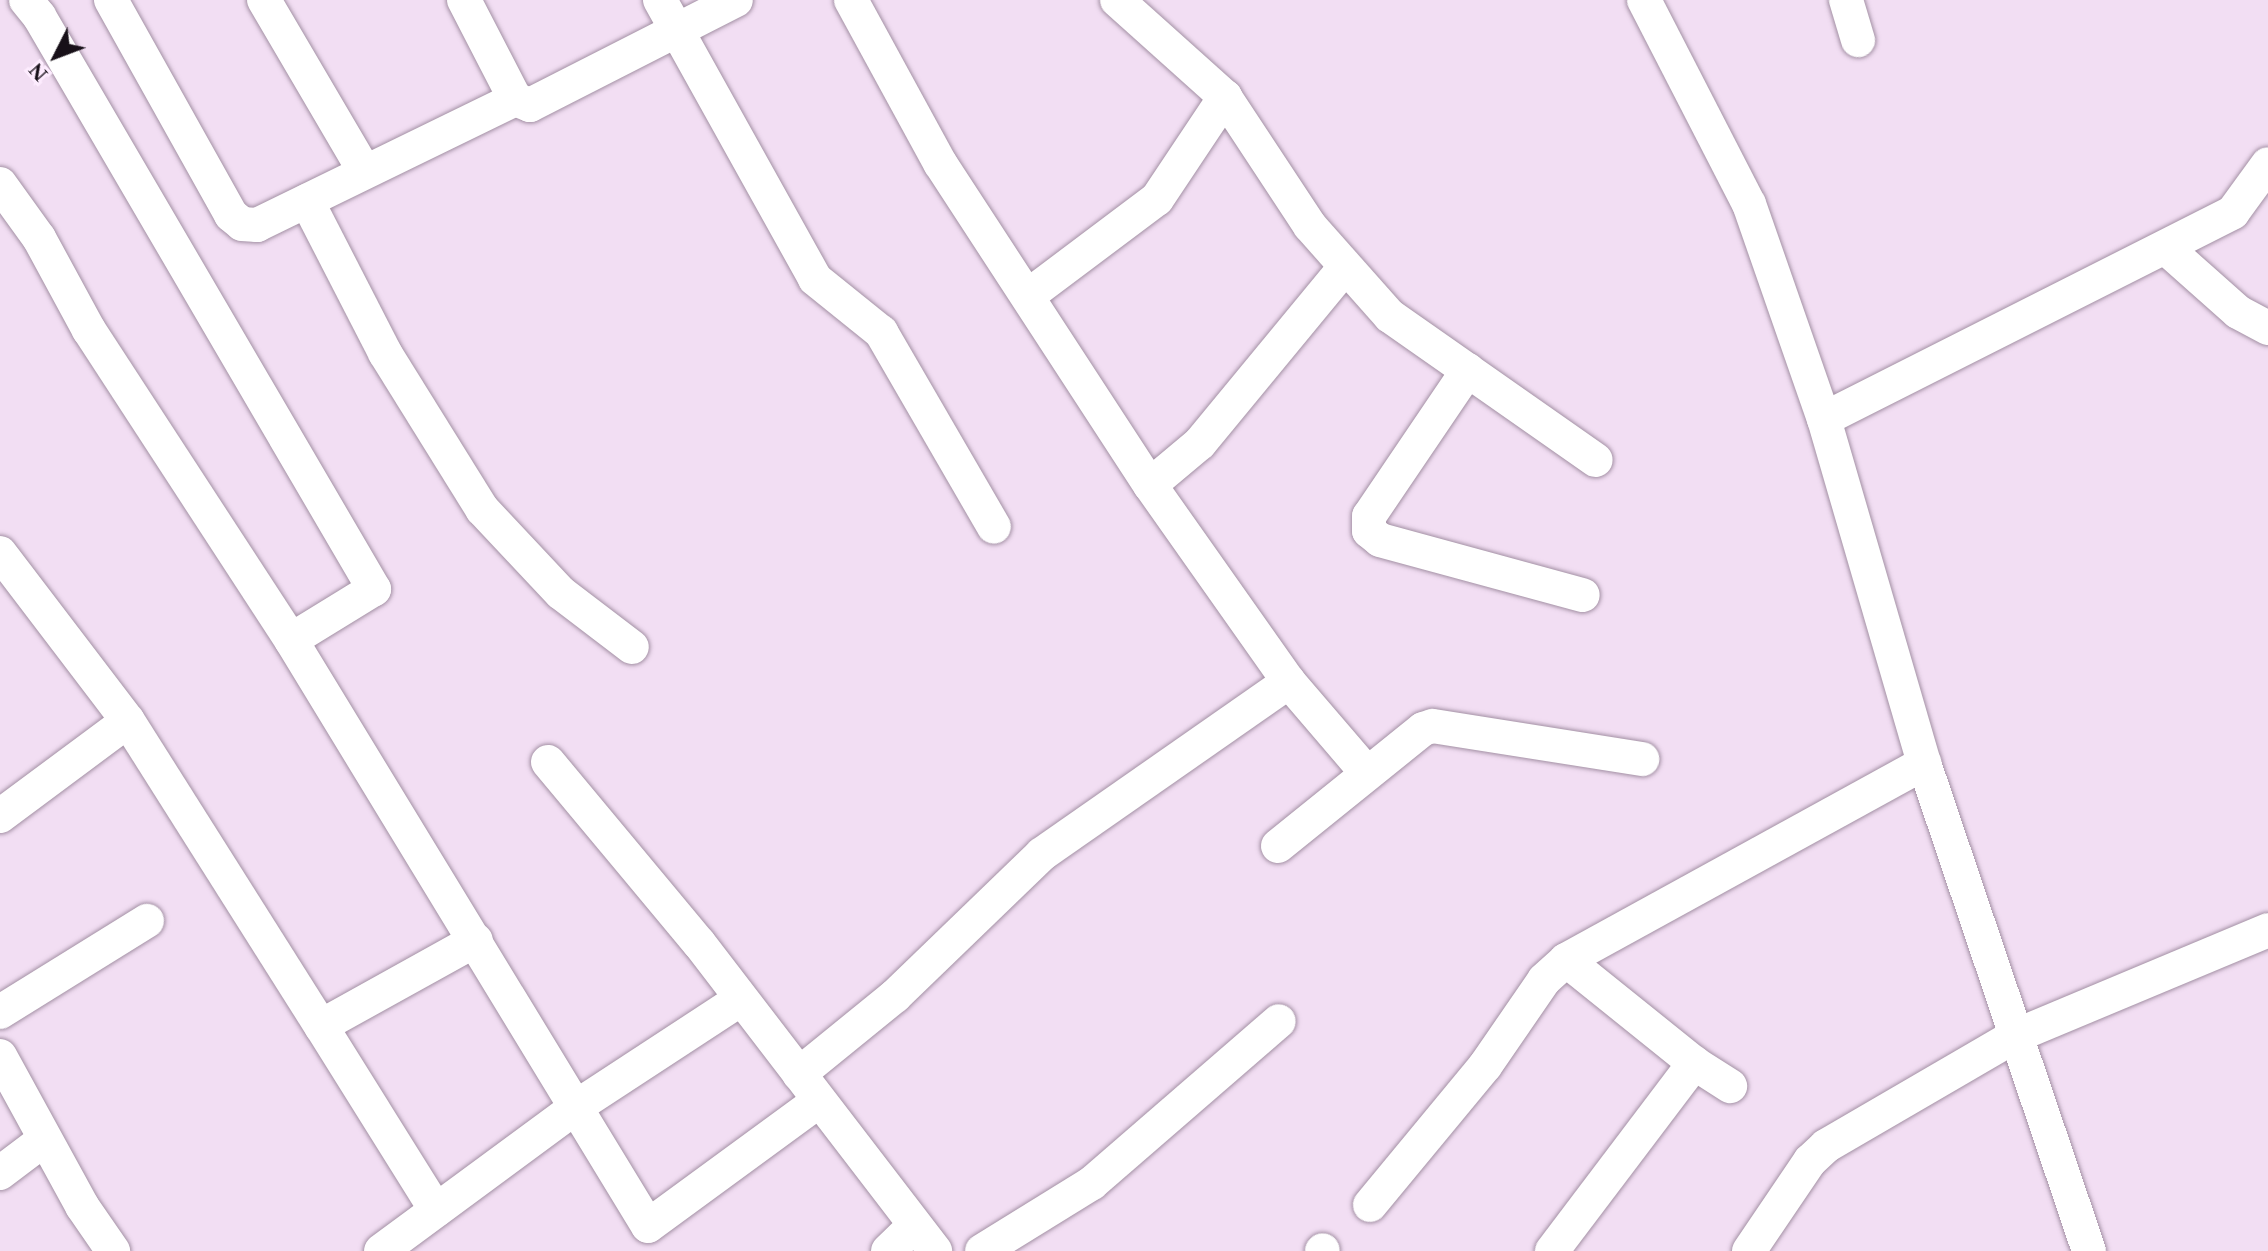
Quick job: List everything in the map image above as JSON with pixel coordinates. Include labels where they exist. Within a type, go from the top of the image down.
[{"type":"street","points":[[26,0],[39,16],[374,589],[291,640]]},
{"type":"street","points":[[111,0],[231,215],[242,224],[257,225],[515,99]]},
{"type":"street","points":[[264,0],[365,172]]},
{"type":"street","points":[[464,0],[515,99],[530,105],[736,0]]},
{"type":"street","points":[[660,0],[815,279],[881,332],[994,527]]},
{"type":"street","points":[[851,0],[940,163],[1029,295],[1150,485],[1289,682],[1367,773]]},
{"type":"street","points":[[1117,0],[1225,97],[1310,226],[1390,316],[1596,460]]},
{"type":"street","points":[[1644,0],[1749,204],[1824,419],[1924,763],[2089,1251]]},
{"type":"street","points":[[1846,0],[1858,40]]},
{"type":"street","points":[[1029,295],[1157,199],[1225,97]]},
{"type":"street","points":[[1824,419],[2233,212],[2268,164]]},
{"type":"street","points":[[0,184],[39,238],[89,330],[291,640],[648,1226],[819,1101]]},
{"type":"street","points":[[307,201],[385,353],[482,509],[561,593],[632,647]]},
{"type":"street","points":[[2166,248],[2238,312],[2268,328]]},
{"type":"street","points":[[1150,485],[1200,443],[1345,267]]},
{"type":"street","points":[[1468,370],[1369,516],[1369,531],[1380,540],[1583,595]]},
{"type":"street","points":[[0,553],[128,721],[436,1210]]},
{"type":"street","points":[[799,1074],[895,996],[1042,854],[1141,788],[1289,682]]},
{"type":"street","points":[[0,816],[128,721]]},
{"type":"street","points":[[1278,846],[1423,729],[1433,726],[1642,759]]},
{"type":"street","points":[[548,762],[741,999],[925,1238],[888,1251]]},
{"type":"street","points":[[1370,1205],[1485,1066],[1544,980],[1566,960],[1924,763]]},
{"type":"street","points":[[0,1012],[147,921]]},
{"type":"street","points":[[1749,1251],[1810,1161],[1826,1146],[2015,1036],[2268,930]]},
{"type":"street","points":[[321,1026],[476,940]]},
{"type":"street","points":[[1566,960],[1694,1063],[1730,1086]]},
{"type":"street","points":[[381,1251],[576,1107],[741,999]]},
{"type":"street","points":[[982,1251],[1092,1183],[1279,1021]]},
{"type":"street","points":[[0,1056],[82,1206],[113,1251]]},
{"type":"street","points":[[1552,1251],[1694,1063]]},
{"type":"street","points":[[0,1173],[45,1139]]}]
